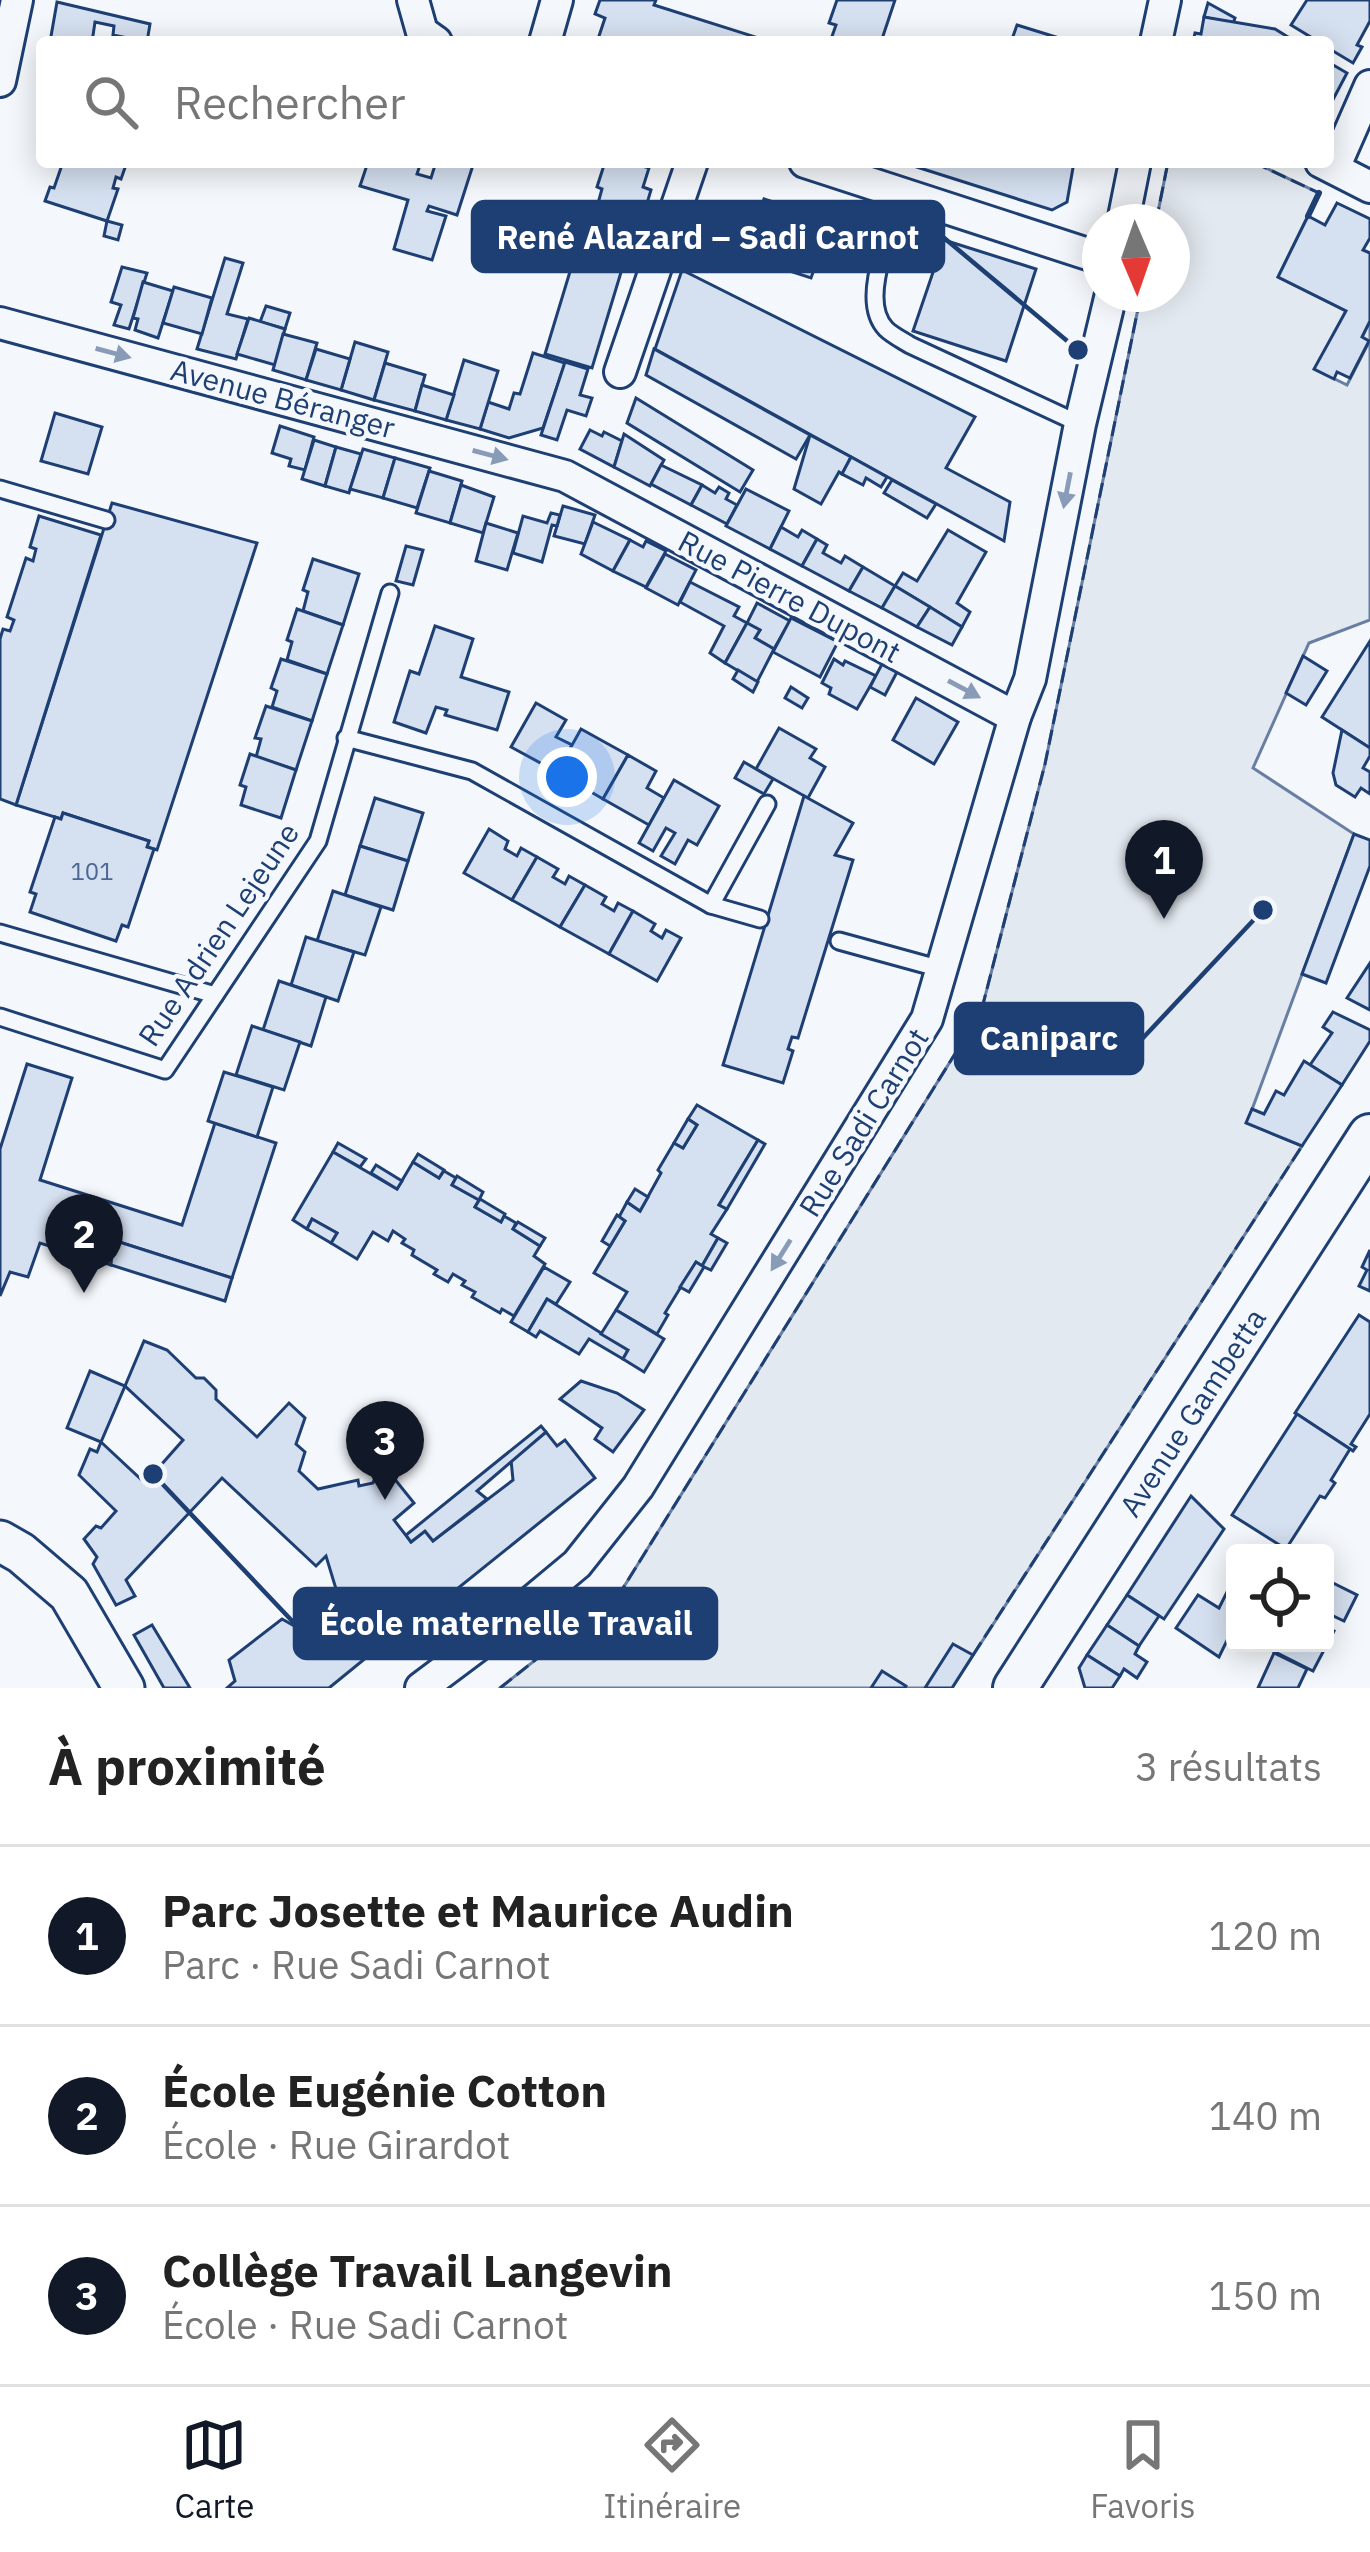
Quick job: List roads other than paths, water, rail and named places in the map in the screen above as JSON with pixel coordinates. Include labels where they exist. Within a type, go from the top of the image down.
[{"type":"main road","name":"Avenue Gambetta","points":[[1015,1688],[1370,1136]]},
{"type":"street","points":[[0,80],[16,0]]},
{"type":"street","points":[[412,0],[428,36]]},
{"type":"street","points":[[546,36],[557,0]]},
{"type":"street","points":[[1157,36],[1165,0]]},
{"type":"street","points":[[1334,152],[1370,86]]},
{"type":"street","points":[[620,372],[690,168]]},
{"type":"street","points":[[824,168],[1082,252]]},
{"type":"street","points":[[1127,204],[1134,168]]},
{"type":"street","points":[[1333,168],[1370,187]]},
{"type":"street","name":"Rue Sadi Carnot","points":[[421,1688],[577,1564],[638,1486],[927,1019],[1030,679],[1107,312]]},
{"type":"street","name":"Avenue Béranger","points":[[0,323],[565,476]]},
{"type":"street","name":"Rue Pierre Dupont","points":[[565,476],[1015,717]]},
{"type":"street","points":[[0,1541],[22,1553],[69,1594],[124,1688]]},
{"type":"lane","points":[[904,193],[874,288],[874,307],[887,330],[1080,424]]},
{"type":"lane","points":[[0,489],[106,520]]},
{"type":"lane","name":"Rue Adrien Lejeune","points":[[0,1017],[166,1070],[318,841],[390,593]]},
{"type":"lane","points":[[346,738],[472,771],[711,905],[760,919]]},
{"type":"lane","points":[[711,905],[766,804]]},
{"type":"lane","points":[[0,933],[215,994]]},
{"type":"lane","points":[[839,941],[941,969]]},
{"type":"place","name":"René Alazard – Sadi Carnot","points":[[1078,350]]},
{"type":"place","name":"Caniparc","points":[[1263,910]]},
{"type":"place","name":"Parc Josette et Maurice Audin","points":[[1164,919]]},
{"type":"place","name":"École Eugénie Cotton","points":[[84,1293]]},
{"type":"place","name":"École maternelle Travail","points":[[153,1474]]},
{"type":"place","name":"Collège Travail Langevin","points":[[385,1500]]}]
